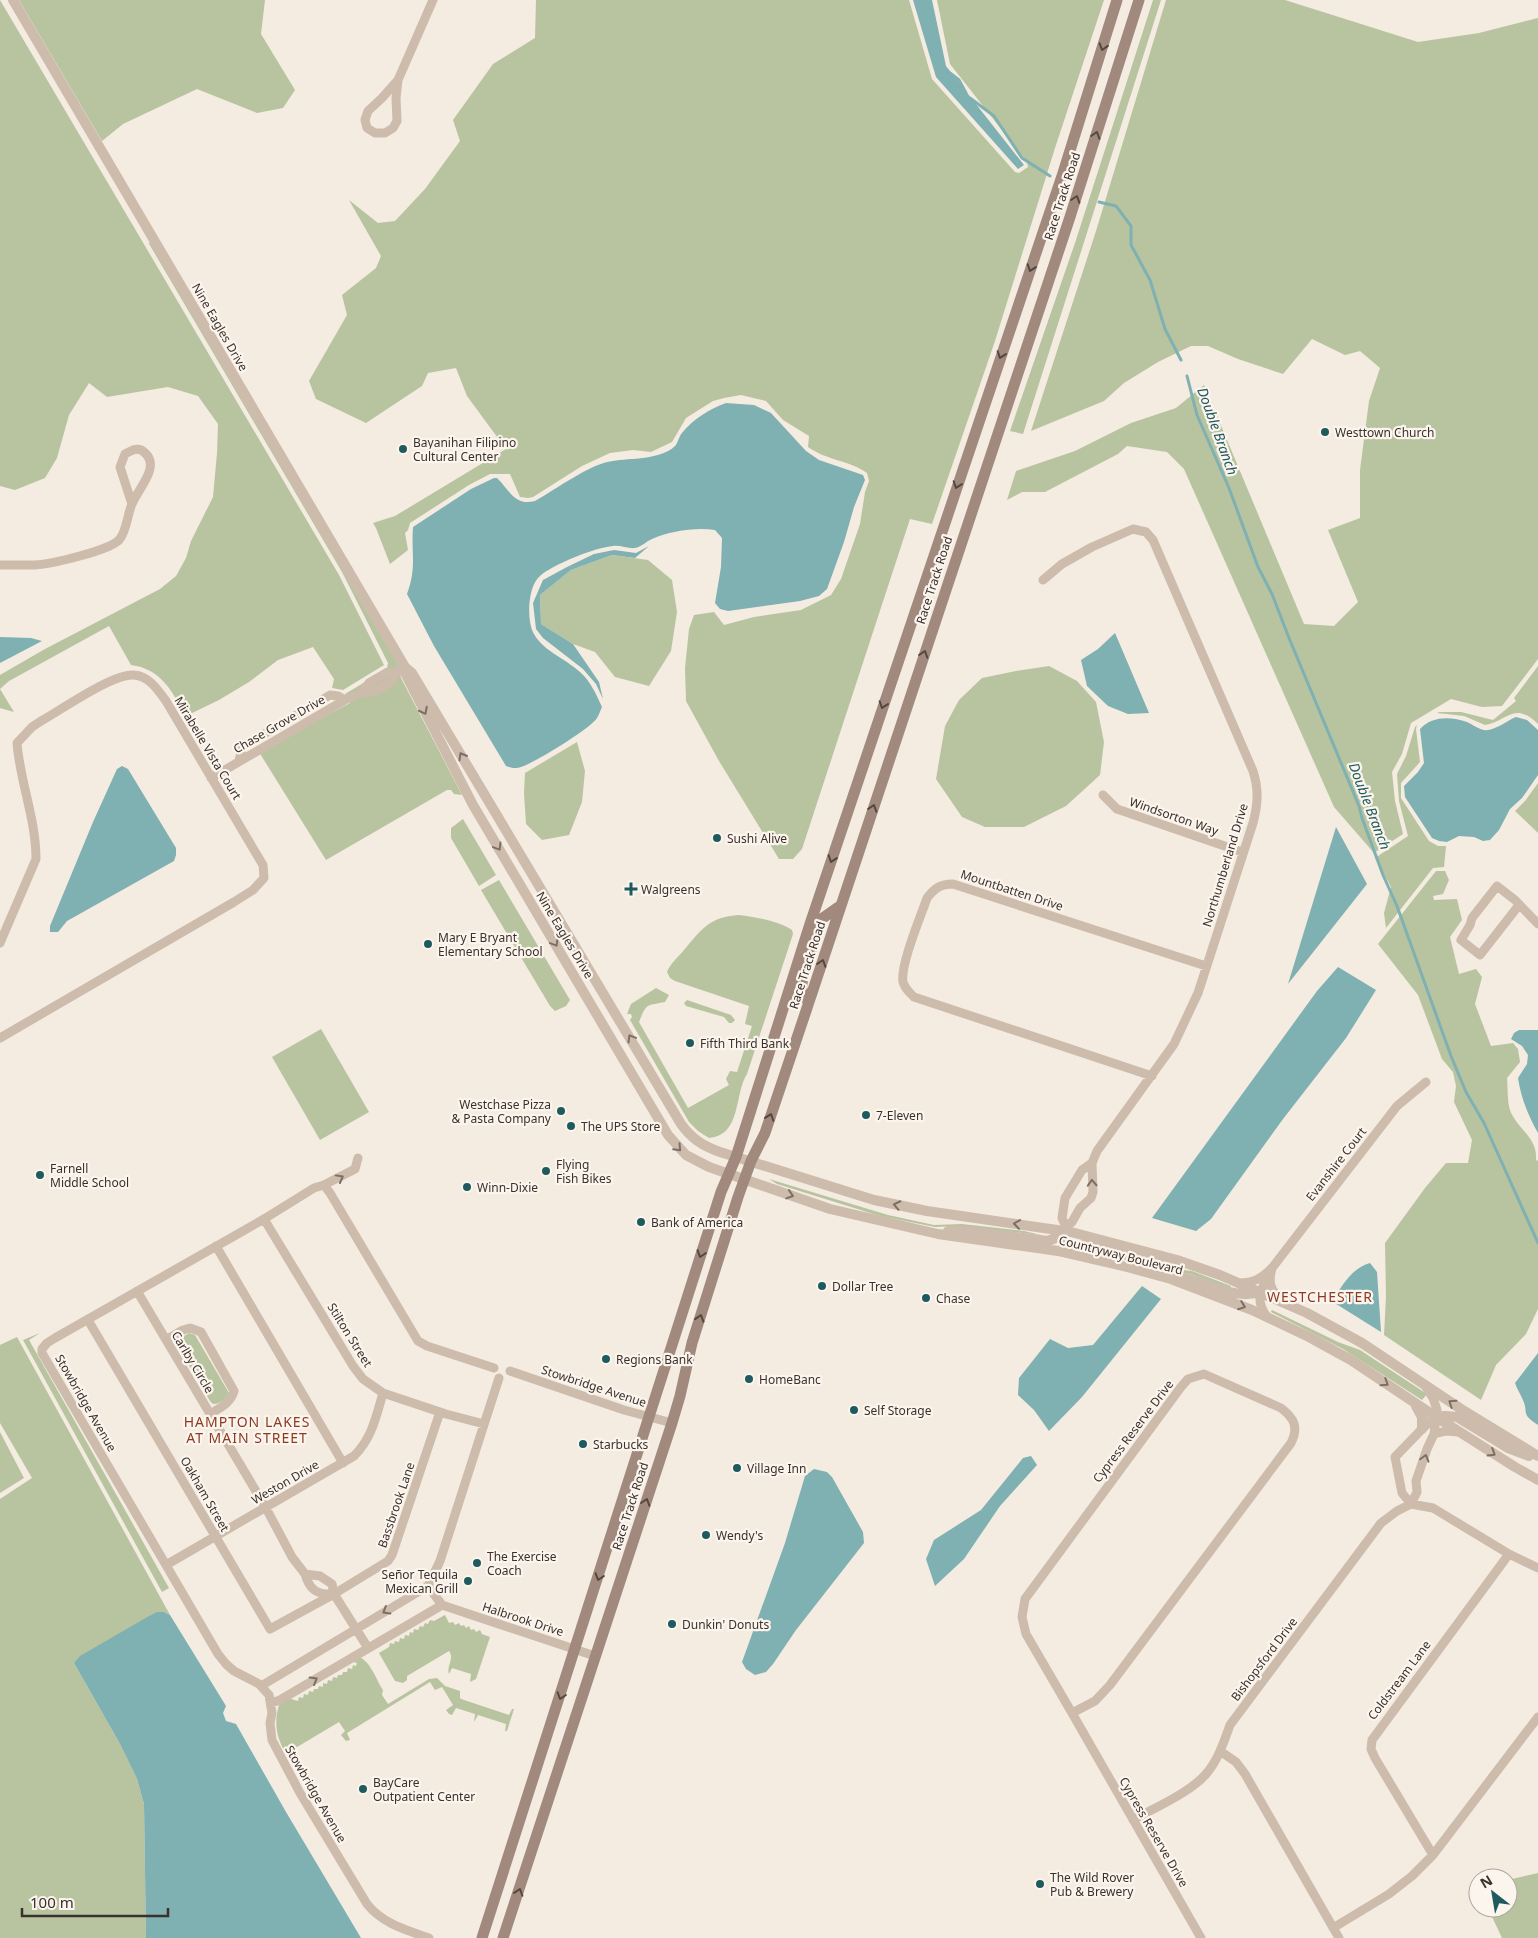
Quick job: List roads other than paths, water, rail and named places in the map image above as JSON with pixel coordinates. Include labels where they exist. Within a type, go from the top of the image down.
[{"type":"main road","name":"Race Track Road","points":[[482,1938],[728,1174],[736,1157],[810,924],[1063,173],[1117,0]]},
{"type":"main road","name":"Race Track Road","points":[[504,1938],[672,1423],[692,1343],[744,1180],[765,1133],[809,1002],[1070,216],[1138,0]]},
{"type":"main road","points":[[1086,100],[1105,106]]},
{"type":"main road","points":[[973,439],[994,444]]},
{"type":"main road","points":[[809,1002],[801,988],[812,947],[810,924],[820,920],[840,906]]},
{"type":"street","name":"Nine Eagles Drive","points":[[14,0],[405,667],[412,674],[685,1128],[700,1144],[751,1161]]},
{"type":"street","points":[[398,80],[368,110],[365,120],[368,128],[375,133],[385,133],[392,128],[396,121],[398,80],[433,0]]},
{"type":"street","points":[[0,565],[36,565],[82,555],[110,546],[119,540],[124,531],[132,504],[150,470],[149,457],[139,449],[132,449],[125,454],[120,467],[132,504]]},
{"type":"street","name":"Northumberland Drive","points":[[1042,580],[1062,564],[1092,547],[1133,529],[1146,532],[1153,540],[1253,771],[1258,788],[1258,805],[1198,993],[1174,1044],[1097,1152],[1092,1163],[1093,1192],[1091,1198],[1080,1208],[1072,1222],[1065,1229]]},
{"type":"street","name":"Nine Eagles Drive","points":[[405,667],[406,675],[473,805],[668,1135],[686,1155],[744,1180]]},
{"type":"street","name":"Chase Grove Drive","points":[[211,778],[239,761],[242,746],[330,695],[338,696],[345,700],[361,693],[375,691],[393,681],[394,674],[405,667]]},
{"type":"street","name":"Mirabelle Vista Court","points":[[0,943],[36,859],[36,844],[18,760],[17,743],[32,727],[86,694],[117,679],[135,675],[148,680],[166,701],[263,865],[264,878],[252,890],[234,902],[0,1038]]},
{"type":"street","name":"Windsorton Way","points":[[1103,796],[1117,809],[1242,852]]},
{"type":"street","points":[[473,805],[486,798]]},
{"type":"street","name":"Mountbatten Drive","points":[[1152,1076],[914,997],[906,989],[903,980],[907,959],[927,898],[934,889],[943,884],[953,884],[1206,966]]},
{"type":"street","points":[[1519,905],[1480,955],[1461,940],[1472,918],[1496,886],[1515,900],[1538,924]]},
{"type":"street","name":"Evanshire Court","points":[[1261,1291],[1272,1269],[1397,1106],[1426,1082]]},
{"type":"street","name":"Stowbridge Avenue","points":[[261,1686],[238,1674],[226,1664],[42,1353],[42,1349],[47,1343],[264,1219],[314,1188],[355,1169],[358,1158]]},
{"type":"street","name":"Countryway Boulevard","points":[[751,1161],[874,1200],[936,1213],[1065,1229],[1197,1267],[1239,1282],[1284,1302],[1362,1343],[1538,1458]]},
{"type":"street","name":"Northumberland Drive","points":[[1062,1252],[1065,1229],[1062,1218],[1065,1198],[1082,1170],[1092,1163]]},
{"type":"street","name":"Countryway Boulevard","points":[[744,1180],[830,1208],[932,1233],[1062,1252],[1158,1276],[1267,1317],[1351,1360],[1460,1433],[1538,1480]]},
{"type":"street","points":[[324,1185],[418,1341],[427,1346],[494,1368]]},
{"type":"street","name":"Stilton Street","points":[[264,1219],[353,1366],[363,1379],[383,1393],[484,1424]]},
{"type":"street","points":[[932,1233],[959,1230],[1048,1240],[1058,1237],[1065,1229]]},
{"type":"street","points":[[1062,1252],[1084,1245],[1158,1262],[1197,1267]]},
{"type":"street","points":[[216,1246],[342,1463]]},
{"type":"street","points":[[1272,1269],[1269,1278],[1271,1288],[1284,1302]]},
{"type":"street","name":"Evanshire Court","points":[[1239,1282],[1253,1282],[1272,1269]]},
{"type":"street","points":[[1158,1276],[1184,1277],[1237,1294],[1250,1294],[1261,1291],[1260,1306],[1267,1317]]},
{"type":"street","name":"Carlby Circle","points":[[137,1291],[266,1508],[309,1586],[320,1595],[334,1594]]},
{"type":"street","name":"Oakham Street","points":[[88,1320],[270,1630]]},
{"type":"street","points":[[166,1340],[182,1330],[190,1328],[201,1332],[234,1391],[228,1403],[210,1414]]},
{"type":"street","name":"Stowbridge Avenue","points":[[510,1371],[624,1410],[672,1423]]},
{"type":"street","name":"Cypress Reserve Drive","points":[[1072,1713],[1095,1701],[1110,1685],[1291,1443],[1295,1434],[1294,1424],[1288,1414],[1281,1408],[1211,1376],[1204,1374],[1188,1379],[1032,1587],[1025,1599],[1022,1617],[1026,1634],[1200,1938]]},
{"type":"street","points":[[428,1586],[442,1605],[280,1700],[271,1703],[269,1695],[261,1686],[428,1586],[440,1561],[499,1378]]},
{"type":"street","points":[[1411,1504],[1417,1492],[1416,1481],[1434,1434],[1436,1417],[1436,1404],[1425,1384]]},
{"type":"street","name":"Weston Drive","points":[[166,1565],[354,1456],[365,1446],[383,1393]]},
{"type":"street","points":[[1410,1399],[1422,1418],[1422,1429]]},
{"type":"street","name":"Bassbrook Lane","points":[[270,1630],[388,1561],[392,1555],[440,1412]]},
{"type":"street","points":[[1538,1458],[1508,1448],[1457,1417],[1445,1416],[1436,1417],[1395,1457],[1402,1493],[1411,1504],[1432,1508],[1509,1554],[1538,1568]]},
{"type":"street","points":[[1434,1434],[1446,1431],[1460,1433]]},
{"type":"street","name":"Bishopsford Drive","points":[[1133,1820],[1194,1786],[1206,1774],[1220,1751],[1230,1725],[1381,1524],[1397,1510],[1411,1504]]},
{"type":"street","name":"Coldstream Lane","points":[[1433,1855],[1375,1758],[1371,1749],[1372,1740],[1509,1554]]},
{"type":"street","points":[[304,1574],[320,1576],[332,1584],[334,1594],[368,1648]]},
{"type":"street","name":"Halbrook Drive","points":[[442,1605],[595,1656]]},
{"type":"street","name":"Stowbridge Avenue","points":[[271,1703],[270,1730],[276,1747],[300,1793],[367,1904],[388,1924],[429,1938]]},
{"type":"street","points":[[1333,1928],[1389,1894],[1412,1876],[1433,1855],[1538,1717]]},
{"type":"street","points":[[1220,1751],[1236,1762],[1245,1774],[1339,1938]]},
{"type":"water","points":[[913,0],[932,0],[946,66],[1024,165],[1018,169],[936,77]]},
{"type":"water","points":[[726,403],[754,405],[771,413],[806,451],[819,460],[863,475],[865,480],[827,589],[819,596],[800,601],[728,611],[720,609],[715,603],[721,567],[722,538],[715,530],[708,529],[691,529],[667,534],[635,548],[605,547],[554,567],[540,576],[533,587],[529,609],[532,630],[541,643],[584,676],[593,688],[602,707],[597,718],[592,723],[561,745],[521,767],[506,766],[434,646],[407,594],[413,568],[413,527],[471,489],[494,478],[497,478],[518,499],[528,502],[535,501],[584,472],[604,463],[662,454],[675,446],[681,434],[696,419]]},
{"type":"water","points":[[649,546],[635,558],[612,555],[571,570],[540,595],[541,624],[573,644],[599,682],[603,699],[596,684],[583,669],[543,638],[536,629],[533,603],[543,580],[567,567],[594,554],[614,550],[636,553]]},
{"type":"water","points":[[1115,633],[1149,713],[1128,714],[1108,706],[1087,686],[1081,660],[1098,649]]},
{"type":"water","points":[[0,637],[31,638],[42,641],[0,663]]},
{"type":"water","points":[[1516,717],[1527,720],[1538,730],[1538,775],[1522,798],[1510,809],[1499,830],[1490,840],[1483,841],[1474,837],[1459,836],[1447,842],[1432,838],[1405,797],[1404,786],[1424,763],[1420,729],[1435,719],[1448,718],[1461,720],[1480,729],[1488,730],[1496,728]]},
{"type":"water","points":[[122,766],[128,769],[176,848],[174,861],[67,921],[58,932],[50,932],[50,926],[93,822],[117,769]]},
{"type":"water","points":[[1336,827],[1367,884],[1288,984]]},
{"type":"water","points":[[1338,967],[1376,990],[1346,1038],[1283,1119],[1211,1219],[1196,1231],[1152,1218],[1317,991]]},
{"type":"water","points":[[1519,1030],[1538,1030],[1538,1133],[1525,1106],[1519,1085],[1518,1078],[1527,1064],[1528,1055],[1522,1046],[1511,1039],[1514,1033]]},
{"type":"water","points":[[1370,1263],[1377,1272],[1381,1332],[1333,1302],[1343,1284],[1353,1273]]},
{"type":"water","points":[[1142,1286],[1161,1299],[1082,1397],[1049,1431],[1034,1410],[1018,1395],[1019,1378],[1050,1339],[1068,1348],[1093,1345]]},
{"type":"water","points":[[1538,1353],[1538,1425],[1527,1415],[1515,1383]]},
{"type":"water","points":[[1031,1456],[1037,1465],[1000,1506],[964,1559],[935,1586],[926,1559],[934,1540],[981,1510],[1023,1458]]},
{"type":"water","points":[[814,1469],[827,1472],[832,1477],[863,1532],[864,1543],[796,1630],[773,1664],[766,1672],[755,1675],[746,1669],[742,1662],[785,1543],[805,1476]]},
{"type":"water","points":[[157,1612],[164,1612],[170,1615],[226,1706],[223,1713],[226,1721],[236,1724],[361,1938],[146,1938],[144,1804],[137,1779],[120,1744],[74,1663],[80,1656]]},
{"type":"waterway","name":"Double Branch","points":[[950,73],[959,80],[966,93]]},
{"type":"waterway","name":"Double Branch","points":[[970,98],[994,116],[1022,158],[1050,176]]},
{"type":"waterway","name":"Double Branch","points":[[1099,202],[1116,206],[1131,226],[1131,245],[1150,280],[1165,329],[1181,360]]},
{"type":"waterway","name":"Double Branch","points":[[1187,376],[1197,415],[1229,488],[1258,567],[1272,594],[1359,806],[1451,1056],[1466,1092],[1484,1123],[1538,1243]]},
{"type":"place","name":"Westtown Church","points":[[1325,432]]},
{"type":"place","name":"Bayanihan Filipino Cultural Center","points":[[403,449]]},
{"type":"place","name":"Sushi Alive","points":[[717,838]]},
{"type":"place","name":"Walgreens","points":[[631,889]]},
{"type":"place","name":"Mary E Bryant Elementary School","points":[[428,944]]},
{"type":"place","name":"Fifth Third Bank","points":[[690,1043]]},
{"type":"place","name":"Westchase Pizza & Pasta Company","points":[[561,1111]]},
{"type":"place","name":"7-Eleven","points":[[866,1115]]},
{"type":"place","name":"The UPS Store","points":[[571,1126]]},
{"type":"place","name":"Flying Fish Bikes","points":[[546,1171]]},
{"type":"place","name":"Farnell Middle School","points":[[40,1175]]},
{"type":"place","name":"Winn-Dixie","points":[[467,1187]]},
{"type":"place","name":"Bank of America","points":[[641,1222]]},
{"type":"place","name":"Dollar Tree","points":[[822,1286]]},
{"type":"place","name":"Chase","points":[[926,1298]]},
{"type":"place","name":"Regions Bank","points":[[606,1359]]},
{"type":"place","name":"HomeBanc","points":[[749,1379]]},
{"type":"place","name":"Self Storage","points":[[854,1410]]},
{"type":"place","name":"Starbucks","points":[[583,1444]]},
{"type":"place","name":"Village Inn","points":[[737,1468]]},
{"type":"place","name":"Wendy's","points":[[706,1535]]},
{"type":"place","name":"The Exercise Coach","points":[[477,1563]]},
{"type":"place","name":"Señor Tequila Mexican Grill","points":[[468,1581]]},
{"type":"place","name":"Dunkin' Donuts","points":[[672,1624]]},
{"type":"place","name":"BayCare Outpatient Center","points":[[363,1789]]},
{"type":"place","name":"The Wild Rover Pub & Brewery","points":[[1040,1884]]},
{"type":"district","name":"WESTCHESTER","points":[[1320,1296]]},
{"type":"district","name":"HAMPTON LAKES AT MAIN STREET","points":[[247,1429]]}]
